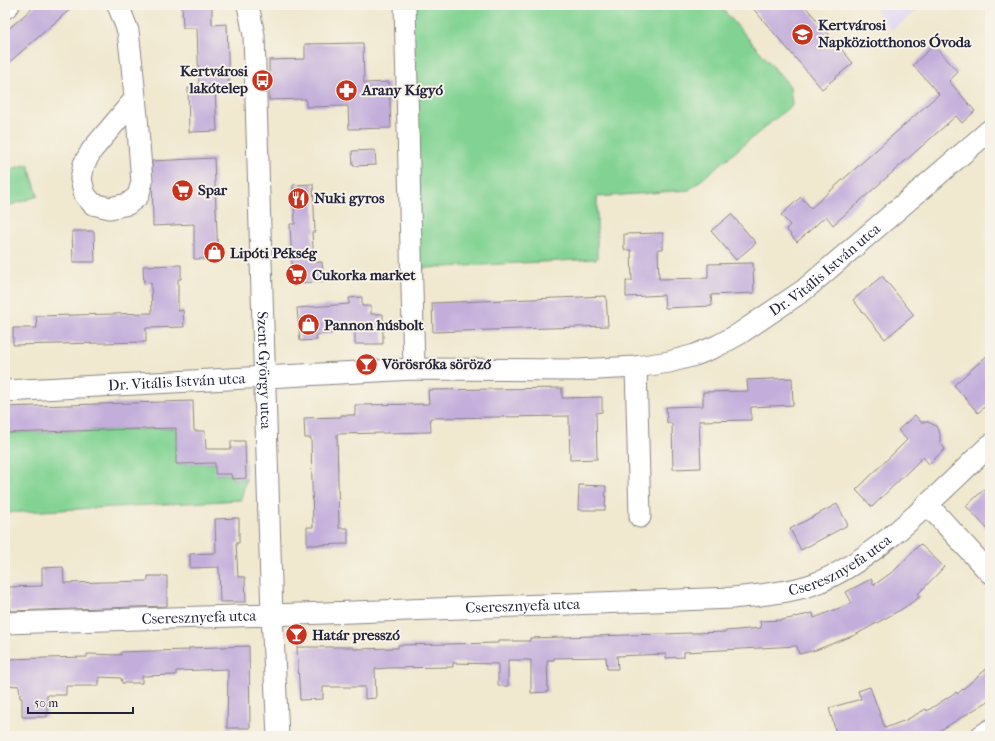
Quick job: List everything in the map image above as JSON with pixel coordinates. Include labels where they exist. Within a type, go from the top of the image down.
[{"type":"street","points":[[5,8],[9,5]]},
{"type":"street","points":[[118,5],[128,31],[136,100],[142,182],[138,196],[128,204],[110,208],[93,204],[85,195],[81,179],[84,164],[92,150],[136,100]]},
{"type":"street","points":[[405,5],[414,369]]},
{"type":"street","name":"Szent György utca","points":[[254,6],[264,377],[272,615],[278,736]]},
{"type":"street","name":"Dr. Vitális István utca","points":[[5,391],[414,369],[578,370],[636,367],[669,362],[695,355],[739,334],[804,290],[990,130]]},
{"type":"street","points":[[636,367],[640,517]]},
{"type":"street","name":"Cseresznyefa utca","points":[[5,623],[733,598],[780,592],[811,585],[834,575],[874,550],[927,504],[990,445]]},
{"type":"street","points":[[927,504],[990,573]]},
{"type":"street","points":[[981,736],[990,730]]},
{"type":"shaded area","points":[[872,5],[924,5],[892,30]]},
{"type":"green space","points":[[399,5],[719,5],[790,86],[792,105],[689,190],[597,197],[597,259],[407,269]]},
{"type":"green space","points":[[28,164],[38,196],[5,207],[5,171]]},
{"type":"green space","points":[[181,428],[176,446],[177,464],[215,463],[216,474],[231,474],[232,479],[246,478],[241,500],[5,513],[5,433]]},
{"type":"building","points":[[36,5],[75,5],[5,66],[5,32]]},
{"type":"building","points":[[182,5],[212,5],[212,25],[227,24],[229,89],[215,89],[217,131],[189,132],[188,88],[199,88],[197,28],[183,28]]},
{"type":"building","name":"Kertvárosi Napköziotthonos Óvoda","points":[[750,5],[804,5],[853,63],[822,89]]},
{"type":"building","points":[[363,43],[364,83],[389,82],[391,128],[349,129],[348,106],[306,107],[306,99],[269,100],[269,60],[305,59],[305,44]]},
{"type":"building","points":[[934,45],[958,72],[949,81],[975,111],[962,123],[956,116],[833,225],[826,216],[797,242],[786,229],[790,225],[781,215],[801,197],[811,208],[939,94],[913,65]]},
{"type":"building","points":[[375,150],[376,165],[353,166],[352,151]]},
{"type":"building","name":"Spar","points":[[214,158],[218,259],[194,259],[194,224],[153,226],[152,161]]},
{"type":"building","points":[[313,184],[315,232],[312,232],[314,262],[322,262],[323,282],[293,283],[290,224],[295,224],[293,185]]},
{"type":"building","points":[[731,214],[756,243],[736,260],[711,231]]},
{"type":"building","points":[[72,231],[94,231],[95,262],[73,262]]},
{"type":"building","points":[[663,233],[663,249],[658,249],[659,279],[708,278],[708,264],[753,263],[754,293],[711,295],[712,306],[665,308],[664,295],[626,297],[626,281],[632,281],[631,250],[624,250],[624,234]]},
{"type":"building","points":[[181,265],[181,279],[178,279],[178,311],[183,310],[184,327],[146,328],[146,342],[13,345],[13,328],[37,328],[36,316],[152,313],[151,283],[144,284],[143,266]]},
{"type":"building","points":[[882,276],[914,315],[885,339],[853,300]]},
{"type":"building","points":[[606,296],[608,326],[433,332],[432,303]]},
{"type":"building","points":[[362,297],[362,306],[371,306],[371,314],[383,314],[383,344],[355,344],[355,328],[333,329],[333,333],[316,335],[317,340],[300,341],[297,308],[349,304],[349,298]]},
{"type":"building","points":[[990,353],[990,402],[978,413],[954,385]]},
{"type":"building","points":[[792,378],[793,405],[751,407],[751,420],[699,421],[701,468],[673,469],[672,423],[667,423],[666,407],[703,406],[703,392],[748,391],[747,380]]},
{"type":"building","points":[[562,388],[562,398],[602,397],[602,412],[596,413],[597,459],[570,460],[569,416],[430,418],[431,432],[337,434],[339,528],[348,528],[348,544],[307,545],[307,527],[313,527],[311,438],[305,438],[304,418],[355,415],[355,405],[429,404],[428,390]]},
{"type":"building","points":[[193,401],[194,431],[205,431],[206,449],[231,449],[231,441],[245,441],[246,478],[232,479],[231,474],[215,474],[215,463],[176,464],[176,428],[5,433],[5,407]]},
{"type":"building","points":[[915,415],[921,422],[928,422],[936,426],[940,434],[940,443],[945,449],[929,464],[923,457],[872,507],[856,490],[907,440],[898,430]]},
{"type":"building","points":[[990,484],[990,532],[966,506]]},
{"type":"building","points":[[579,485],[606,486],[605,510],[578,510]]},
{"type":"building","points":[[837,504],[848,525],[801,550],[790,529]]},
{"type":"building","points":[[239,518],[239,543],[236,543],[238,577],[245,577],[246,602],[220,602],[219,567],[190,568],[190,554],[216,553],[215,519]]},
{"type":"building","points":[[920,544],[944,567],[918,594],[920,597],[902,609],[855,635],[816,650],[799,654],[797,646],[684,652],[684,657],[666,658],[666,654],[617,656],[618,669],[607,669],[606,657],[554,658],[554,660],[547,660],[548,692],[531,693],[531,660],[508,660],[508,686],[498,686],[498,664],[453,663],[453,667],[375,669],[376,698],[365,699],[365,687],[323,687],[323,699],[300,700],[297,647],[353,647],[353,649],[398,648],[398,645],[498,643],[498,641],[530,641],[530,638],[726,632],[761,628],[760,621],[783,620],[813,613],[814,618],[852,603],[846,592],[871,579],[874,585],[895,570]]},
{"type":"building","points":[[63,567],[64,583],[148,581],[148,576],[167,576],[167,606],[10,611],[9,587],[42,586],[42,568]]},
{"type":"building","points":[[249,646],[250,728],[227,728],[228,669],[176,671],[176,675],[142,676],[142,683],[122,683],[121,678],[99,677],[99,686],[66,686],[66,695],[47,695],[47,717],[22,717],[22,698],[20,698],[19,686],[5,685],[5,659],[87,657],[87,654],[121,655],[121,652]]},
{"type":"building","points":[[990,666],[990,700],[931,736],[837,736],[829,708],[861,699],[858,691],[870,687],[885,728],[906,720],[926,709],[927,711],[956,692],[957,694]]},
{"type":"place","name":"Kertvárosi Napköziotthonos Óvoda","points":[[802,34]]},
{"type":"place","name":"Kertvárosi lakótelep","points":[[263,80]]},
{"type":"place","name":"Arany Kígyó","points":[[346,90]]},
{"type":"place","name":"Spar","points":[[183,190]]},
{"type":"place","name":"Nuki gyros","points":[[299,198]]},
{"type":"place","name":"Lipóti Pékség","points":[[214,253]]},
{"type":"place","name":"Cukorka market","points":[[297,275]]},
{"type":"place","name":"Pannon húsbolt","points":[[308,325]]},
{"type":"place","name":"Vörösróka söröző","points":[[366,364]]},
{"type":"place","name":"Határ presszó","points":[[296,635]]}]
